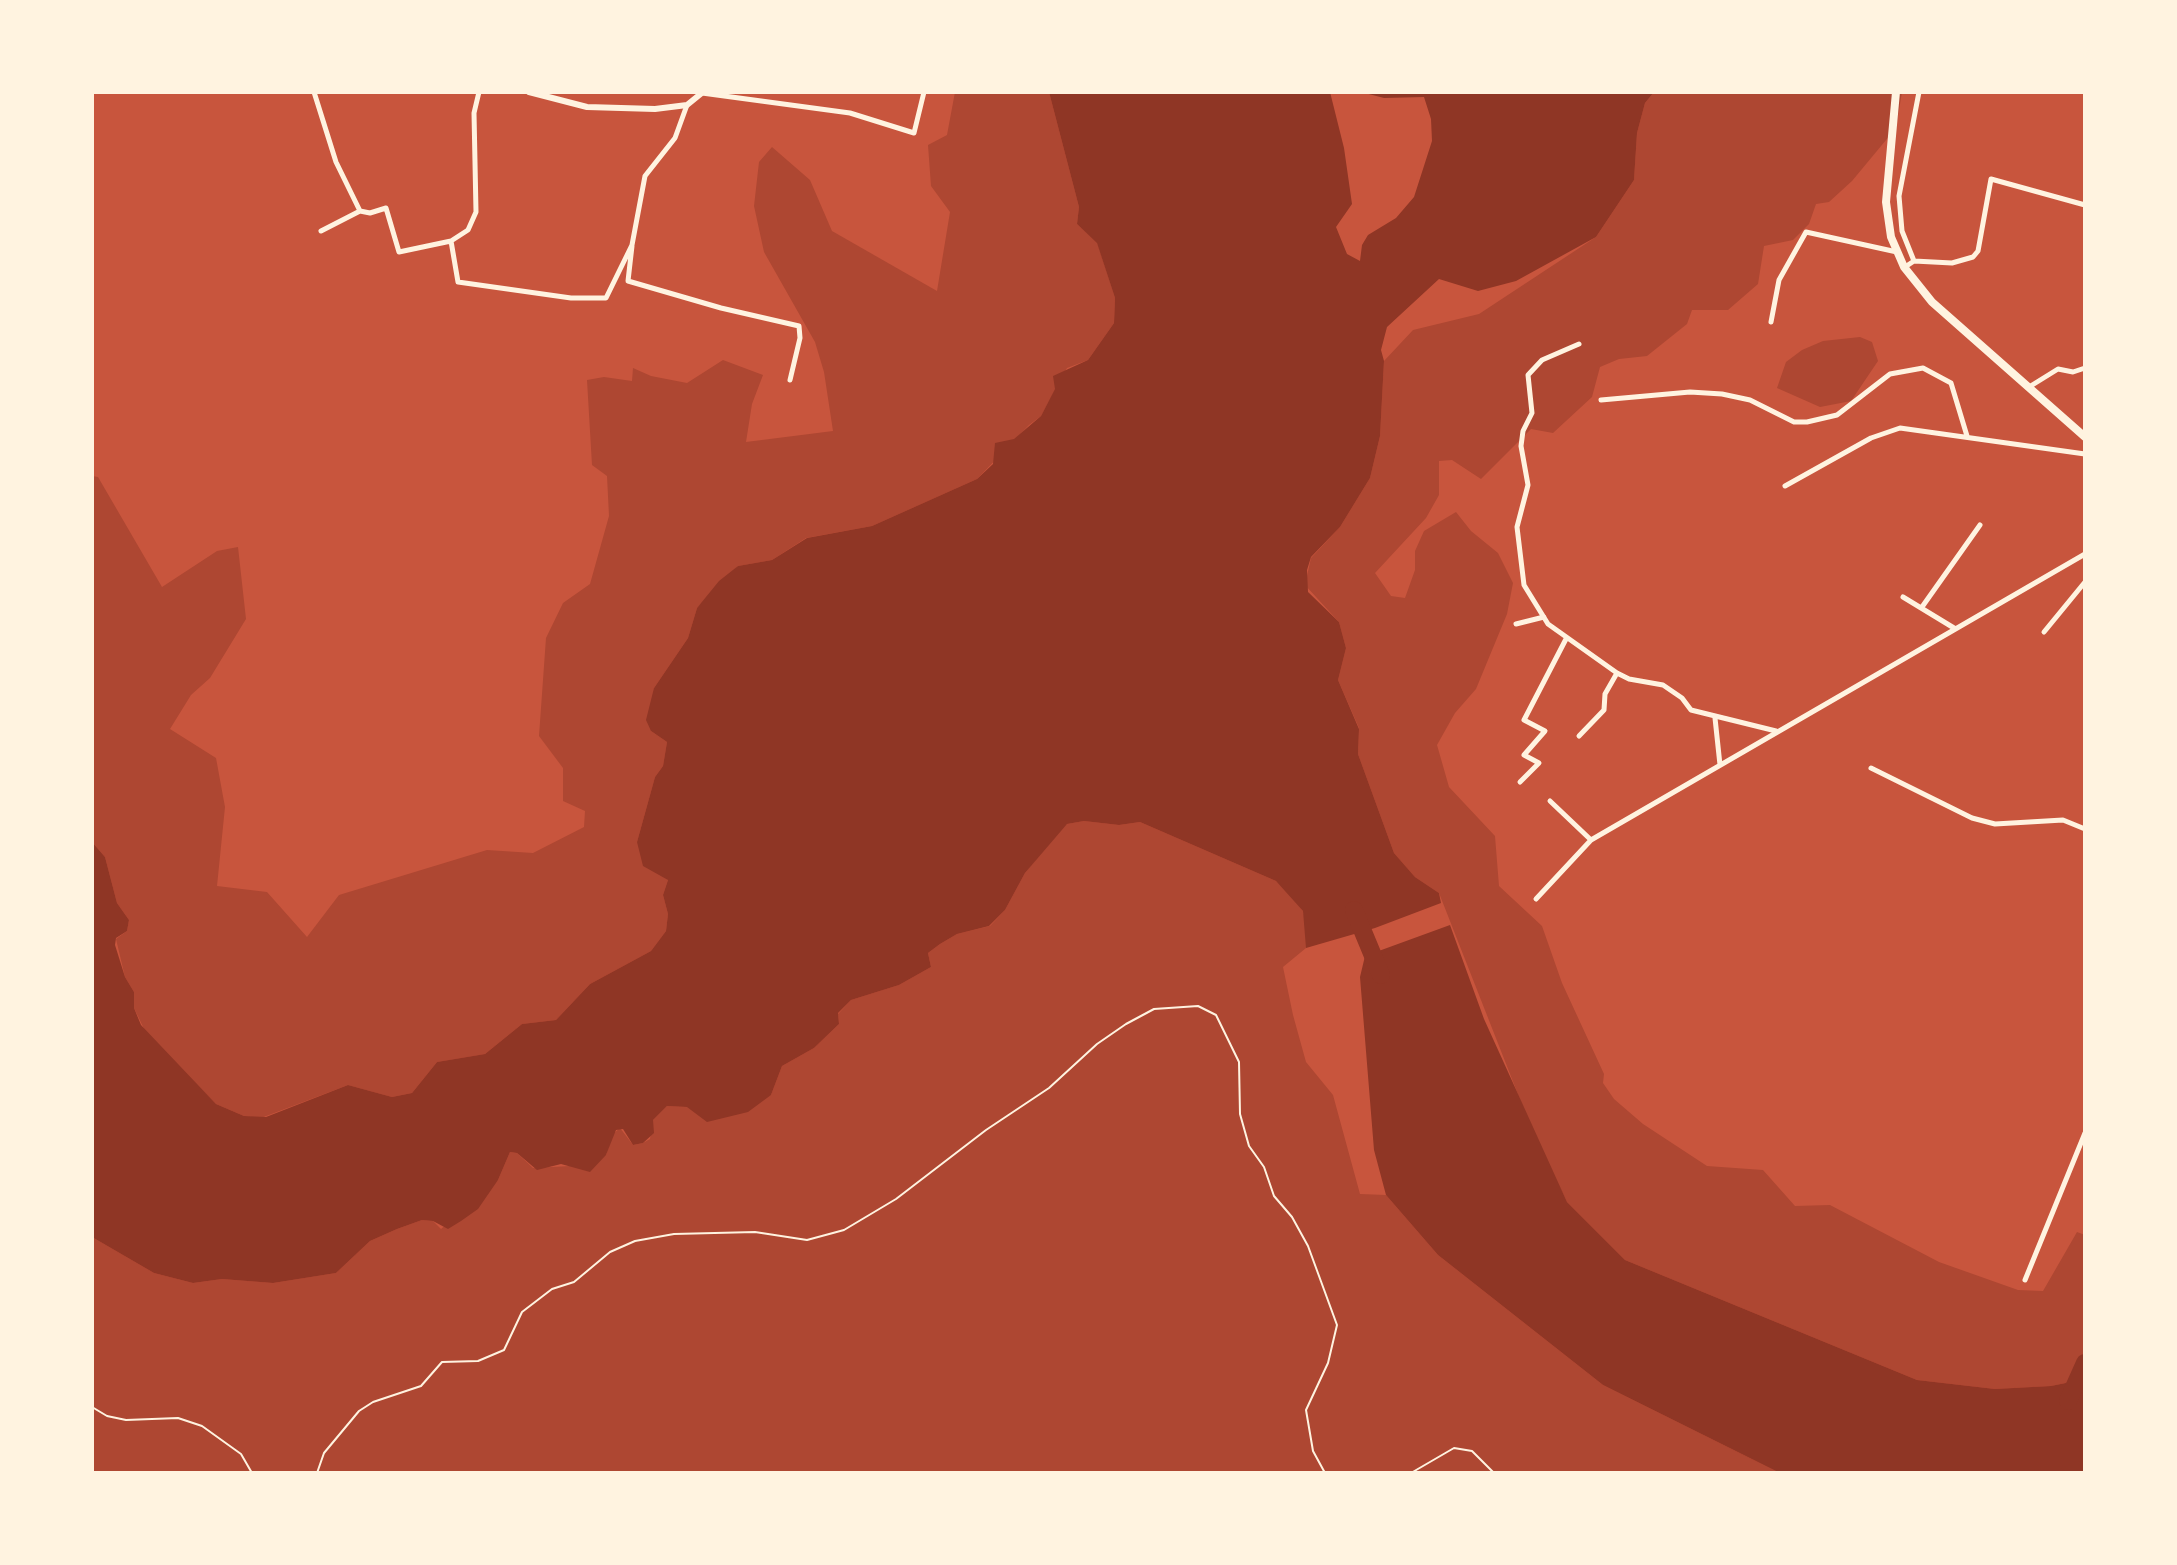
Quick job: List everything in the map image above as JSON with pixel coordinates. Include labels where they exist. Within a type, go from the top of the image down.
[{"type":"highway","points":[[1896,92],[1886,202],[1897,252],[1904,267],[1932,302],[2085,437]]},
{"type":"street","points":[[314,92],[336,162],[360,211]]},
{"type":"street","points":[[321,231],[360,211],[370,213],[386,208],[399,252],[451,241],[468,230],[476,212],[474,113],[479,92]]},
{"type":"street","points":[[529,92],[587,107],[655,109],[687,105]]},
{"type":"street","points":[[790,380],[800,338],[799,326],[721,308],[628,281],[645,176],[675,138],[687,105],[702,92],[827,108],[914,133],[924,92]]},
{"type":"street","points":[[1914,261],[1902,231],[1899,196],[1919,92]]},
{"type":"street","points":[[1904,267],[1914,261],[1952,263],[1973,257],[1978,251],[1991,179],[2085,205]]},
{"type":"street","points":[[1771,322],[1779,280],[1806,232],[1897,252]]},
{"type":"street","points":[[451,241],[458,282],[571,298],[606,298],[632,245]]},
{"type":"street","points":[[1579,344],[1542,360],[1528,375],[1532,413],[1523,431],[1521,446],[1528,485],[1517,527],[1524,585],[1544,617],[1566,639],[1617,673],[1629,679],[1663,685],[1682,698],[1691,710],[1777,732]]},
{"type":"street","points":[[1601,400],[1690,392],[1722,394],[1750,400],[1794,422],[1807,422],[1837,415],[1890,374],[1923,368],[1951,383],[1967,436]]},
{"type":"street","points":[[2028,388],[2058,369],[2073,372],[2085,368]]},
{"type":"street","points":[[1785,486],[1871,438],[1900,428],[2085,454]]},
{"type":"street","points":[[1922,607],[1980,525]]},
{"type":"street","points":[[1536,899],[1591,840],[2085,554]]},
{"type":"street","points":[[2044,632],[2085,582]]},
{"type":"street","points":[[1903,597],[1954,628]]},
{"type":"street","points":[[1516,624],[1544,617]]},
{"type":"street","points":[[1520,782],[1539,763],[1524,755],[1545,731],[1524,720],[1566,639]]},
{"type":"street","points":[[1579,736],[1604,710],[1605,694],[1617,673]]},
{"type":"street","points":[[1715,718],[1720,765]]},
{"type":"street","points":[[1871,768],[1972,818],[2015,825],[2063,820],[2085,829]]},
{"type":"street","points":[[1550,801],[1591,840]]},
{"type":"street","points":[[2025,1280],[2085,1133]]},
{"type":"path","points":[[317,1473],[324,1453],[359,1411],[373,1402],[421,1386],[442,1362],[478,1361],[504,1350],[522,1312],[552,1289],[574,1282],[610,1252],[635,1241],[674,1234],[755,1232],[807,1240],[844,1230],[896,1199],[986,1130],[1049,1088],[1097,1044],[1126,1024],[1154,1009],[1198,1006],[1216,1015],[1239,1062],[1240,1114],[1249,1146],[1264,1167],[1274,1196],[1292,1217],[1308,1246],[1337,1325],[1328,1363],[1306,1410],[1313,1451],[1325,1473]]},
{"type":"path","points":[[92,1407],[107,1416],[126,1420],[178,1418],[202,1426],[241,1454],[252,1473]]},
{"type":"path","points":[[1411,1473],[1454,1448],[1472,1451],[1494,1473]]},
{"type":"shaded area","points":[[955,92],[1049,92],[1079,207],[1077,224],[1097,242],[1115,298],[1114,323],[1088,360],[1067,368],[1041,416],[977,479],[872,526],[806,538],[772,560],[738,566],[697,608],[688,638],[654,688],[651,731],[667,742],[663,766],[655,777],[637,842],[668,880],[663,895],[668,914],[666,931],[651,951],[590,984],[556,1020],[522,1024],[485,1054],[437,1062],[412,1093],[392,1097],[348,1085],[261,1118],[244,1116],[216,1104],[146,1033],[134,1008],[134,992],[125,977],[116,939],[127,931],[129,920],[117,903],[105,857],[92,842],[92,476],[98,477],[162,587],[217,551],[238,547],[246,619],[210,678],[191,695],[170,729],[216,758],[225,807],[217,886],[267,892],[307,937],[339,895],[487,850],[533,853],[584,827],[585,811],[563,801],[563,768],[539,736],[546,638],[563,603],[590,584],[609,516],[607,476],[592,465],[587,380],[604,377],[632,381],[633,368],[651,376],[687,383],[723,360],[763,375],[752,404],[746,442],[833,431],[824,372],[815,342],[764,252],[754,206],[759,162],[772,147],[810,180],[832,231],[937,291],[950,212],[931,186],[928,145],[947,135]]},
{"type":"shaded area","points":[[1049,92],[1330,92],[1344,148],[1352,204],[1336,227],[1347,254],[1360,261],[1362,245],[1368,235],[1396,218],[1414,197],[1432,141],[1431,119],[1424,97],[1384,98],[1361,92],[1654,92],[1645,103],[1637,133],[1634,180],[1596,237],[1516,281],[1478,291],[1439,279],[1387,327],[1381,350],[1384,361],[1380,436],[1370,478],[1340,527],[1311,557],[1307,570],[1308,592],[1339,622],[1346,648],[1338,680],[1359,729],[1358,754],[1394,853],[1415,877],[1439,893],[1441,903],[1375,928],[1306,948],[1303,911],[1276,881],[1140,822],[1119,825],[1084,821],[1067,824],[1025,873],[1005,910],[989,926],[957,934],[940,944],[928,953],[931,967],[899,985],[851,1000],[838,1013],[839,1024],[814,1048],[782,1066],[771,1095],[748,1112],[707,1122],[687,1107],[667,1106],[653,1120],[654,1133],[643,1143],[633,1145],[623,1129],[616,1130],[606,1155],[590,1172],[561,1164],[537,1170],[517,1153],[510,1152],[498,1180],[478,1209],[461,1221],[448,1229],[433,1221],[422,1220],[397,1229],[370,1241],[336,1273],[273,1283],[222,1279],[193,1283],[154,1273],[92,1237],[92,842],[105,857],[117,903],[129,920],[127,931],[116,938],[115,945],[125,977],[134,992],[134,1008],[141,1025],[216,1104],[244,1116],[266,1117],[348,1085],[392,1097],[412,1093],[437,1062],[485,1054],[522,1024],[556,1020],[590,984],[651,951],[666,931],[668,914],[663,895],[668,880],[643,866],[637,842],[655,777],[663,766],[667,742],[651,731],[646,720],[654,688],[688,638],[697,608],[719,581],[738,566],[772,560],[807,538],[872,526],[977,479],[993,464],[995,443],[1014,439],[1041,416],[1055,389],[1053,376],[1088,360],[1114,323],[1115,298],[1097,243],[1077,224],[1079,207]]},
{"type":"shaded area","points":[[1654,92],[1902,92],[1896,128],[1852,181],[1829,202],[1816,204],[1809,224],[1793,240],[1764,246],[1758,284],[1728,310],[1692,310],[1687,324],[1647,356],[1619,359],[1600,367],[1592,397],[1553,433],[1531,429],[1481,479],[1452,460],[1439,461],[1439,495],[1426,518],[1375,573],[1391,596],[1405,598],[1415,570],[1415,551],[1424,531],[1456,512],[1471,531],[1498,553],[1513,583],[1507,614],[1476,689],[1455,713],[1437,745],[1449,787],[1495,836],[1499,886],[1542,926],[1562,983],[1604,1074],[1603,1083],[1614,1099],[1643,1124],[1707,1166],[1763,1170],[1795,1206],[1830,1205],[1939,1262],[2018,1290],[2043,1291],[2077,1232],[2085,1235],[2085,1379],[2051,1386],[1995,1389],[1917,1380],[1625,1260],[1567,1202],[1532,1130],[1439,893],[1415,877],[1394,853],[1358,754],[1359,728],[1338,680],[1346,648],[1339,622],[1305,585],[1311,558],[1340,527],[1370,478],[1380,436],[1384,361],[1413,330],[1479,314],[1596,237],[1634,180],[1637,133],[1645,103]]},
{"type":"shaded area","points":[[1860,337],[1872,342],[1878,361],[1851,401],[1820,407],[1777,388],[1786,362],[1802,350],[1823,341]]},
{"type":"shaded area","points":[[1084,821],[1119,825],[1140,822],[1276,881],[1289,892],[1303,911],[1307,931],[1306,948],[1283,967],[1293,1015],[1306,1062],[1333,1095],[1360,1194],[1386,1195],[1438,1255],[1603,1385],[1780,1473],[92,1473],[92,1237],[154,1273],[193,1283],[222,1279],[273,1283],[336,1273],[370,1241],[397,1229],[422,1220],[433,1221],[441,1229],[498,1180],[510,1152],[517,1153],[533,1168],[570,1166],[606,1155],[613,1134],[620,1128],[633,1145],[650,1139],[653,1120],[667,1106],[687,1107],[771,1095],[782,1066],[814,1048],[839,1024],[838,1014],[851,1000],[899,985],[931,967],[928,953],[940,944],[957,934],[990,926],[1005,910],[1025,873],[1060,829],[1067,824]]},
{"type":"shaded area","points":[[1450,925],[1484,1019],[1567,1202],[1625,1260],[1917,1380],[1995,1389],[2051,1386],[2085,1379],[2085,1473],[1780,1473],[1603,1385],[1438,1255],[1386,1195],[1374,1150],[1360,977],[1365,956]]},
{"type":"waterway","points":[[1354,910],[1381,975]]},
{"type":"waterway","points":[[2068,1401],[2085,1363]]}]
